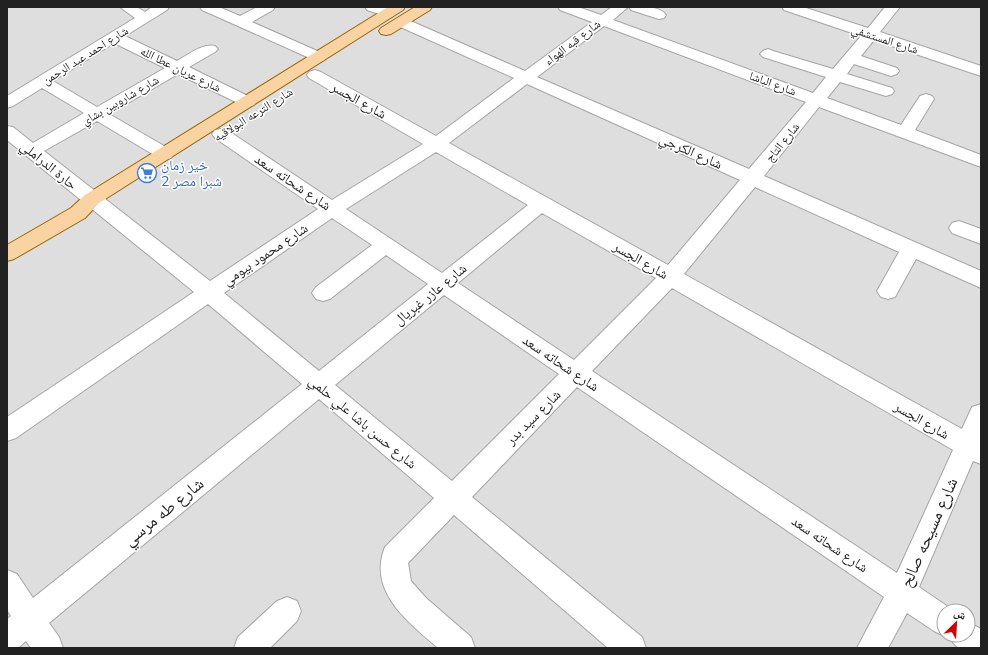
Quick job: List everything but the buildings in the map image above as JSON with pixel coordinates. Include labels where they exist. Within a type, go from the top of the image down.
[{"type":"main road","name":"شارع الترعه البولاقيه","points":[[7,254],[221,134],[317,66],[396,14],[425,7]]},
{"type":"main road","name":"شارع الترعه البولاقيه","points":[[91,207],[165,154],[248,102],[317,66]]},
{"type":"street","points":[[127,7],[145,18]]},
{"type":"street","name":"شارع احمد عبد الرحمن","points":[[7,103],[162,7]]},
{"type":"street","name":"شارع الجسر","points":[[207,7],[240,22],[317,66],[436,144],[974,449]]},
{"type":"street","points":[[240,22],[268,7]]},
{"type":"street","name":"شارع الكرجي","points":[[372,7],[396,14],[525,78],[981,280]]},
{"type":"street","name":"شارع الباشا","points":[[565,7],[595,25],[816,99],[981,161]]},
{"type":"street","name":"شارع قبه الهواء","points":[[525,78],[620,7]]},
{"type":"street","points":[[636,7],[659,15]]},
{"type":"street","name":"شارع المستشفي","points":[[789,7],[981,71]]},
{"type":"street","name":"شارع التاج","points":[[670,277],[893,7]]},
{"type":"street","points":[[595,25],[633,46]]},
{"type":"street","name":"شارع عريان عطا الله","points":[[114,37],[248,102]]},
{"type":"street","name":"شارع شاروبين بشاي","points":[[31,151],[210,49]]},
{"type":"street","points":[[768,54],[886,91]]},
{"type":"street","points":[[851,58],[891,71]]},
{"type":"street","name":"شارع محمود بيومي","points":[[7,430],[331,209],[436,144],[525,78]]},
{"type":"street","points":[[42,82],[165,154]]},
{"type":"street","points":[[905,132],[926,99]]},
{"type":"street","name":"حارة الدراملي","points":[[7,132],[31,151],[91,207]]},
{"type":"street","name":"شارع شحاته سعد","points":[[221,134],[936,616]]},
{"type":"street","name":"شارع عازر غبريال","points":[[319,384],[541,204]]},
{"type":"street","name":"شارع حسن باشا علي حلمي","points":[[91,207],[209,292],[631,648]]},
{"type":"street","points":[[959,228],[981,237]]},
{"type":"street","points":[[323,293],[386,245]]},
{"type":"street","points":[[888,291],[911,249]]},
{"type":"street","name":"شارع سيد بدر","points":[[460,648],[405,598],[397,586],[394,571],[395,557],[670,277]]},
{"type":"street","name":"شارع طه مرسي","points":[[7,638],[319,384]]},
{"type":"street","name":"شارع مسيحه صالح","points":[[872,648],[902,593],[974,449],[981,414]]},
{"type":"street","points":[[7,584],[48,648]]},
{"type":"street","points":[[249,648],[287,611]]},
{"type":"shaded area","points":[[7,7],[981,7],[981,648],[7,648]]},
{"type":"place","name":"خير زمان شبرا مصر 2","points":[[147,173]]}]
